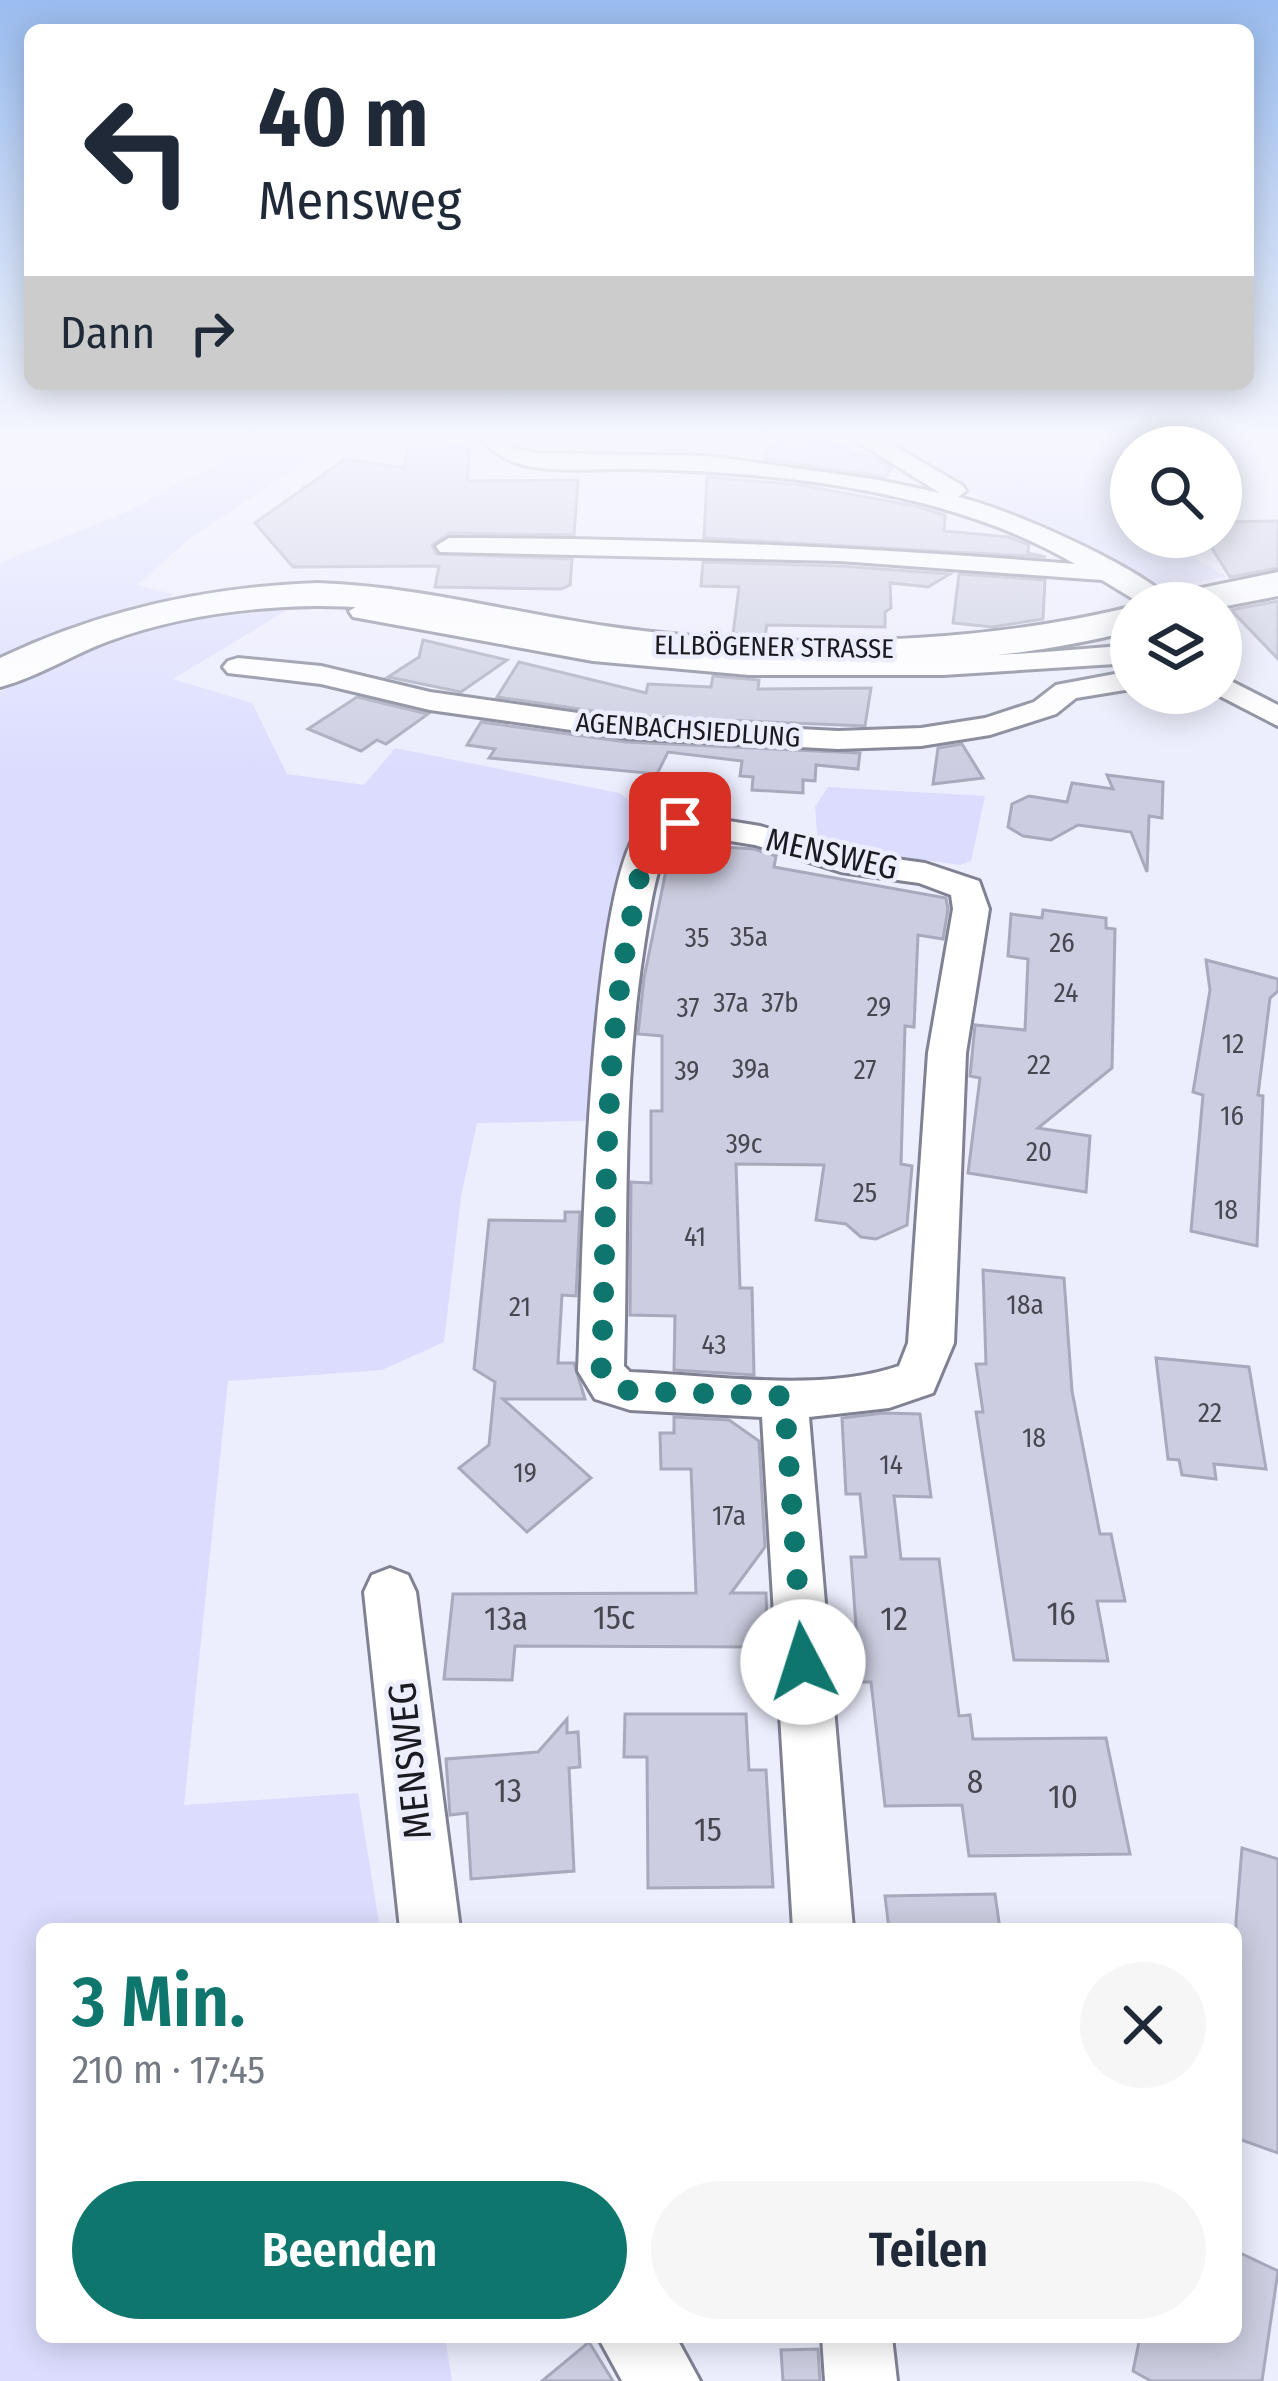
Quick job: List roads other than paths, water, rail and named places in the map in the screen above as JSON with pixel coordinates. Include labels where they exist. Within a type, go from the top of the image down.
[{"type":"main road","points":[[1242,591],[1278,584]]},
{"type":"main road","name":"ELLBÖGENER STRASSE","points":[[0,674],[65,643],[141,618],[207,604],[280,598],[402,600],[616,640],[742,650],[976,648],[1051,638],[1110,609]]},
{"type":"street","points":[[752,549],[1083,571],[1110,588]]},
{"type":"street","points":[[1046,549],[1110,588]]},
{"type":"street","points":[[363,610],[407,614],[622,657],[696,664],[928,666],[1110,655]]},
{"type":"street","name":"AGENBACHSIEDLUNG","points":[[238,667],[321,676],[430,701],[627,729],[856,740],[921,737],[990,725],[1036,712],[1066,691],[1110,684]]},
{"type":"street","points":[[1242,697],[1278,717]]},
{"type":"street","name":"MENSWEG","points":[[680,823],[760,836],[841,862],[925,873],[967,889],[971,909],[947,1053],[931,1343],[916,1379],[891,1392],[784,1396],[630,1391],[612,1385],[601,1371],[609,1089],[623,959],[644,853],[656,832],[680,823]]},
{"type":"street","points":[[784,1396],[823,1923]]},
{"type":"street","name":"MENSWEG","points":[[390,1592],[429,1923]]},
{"type":"street","points":[[637,2343],[664,2381]]},
{"type":"street","points":[[858,2343],[861,2381]]}]
